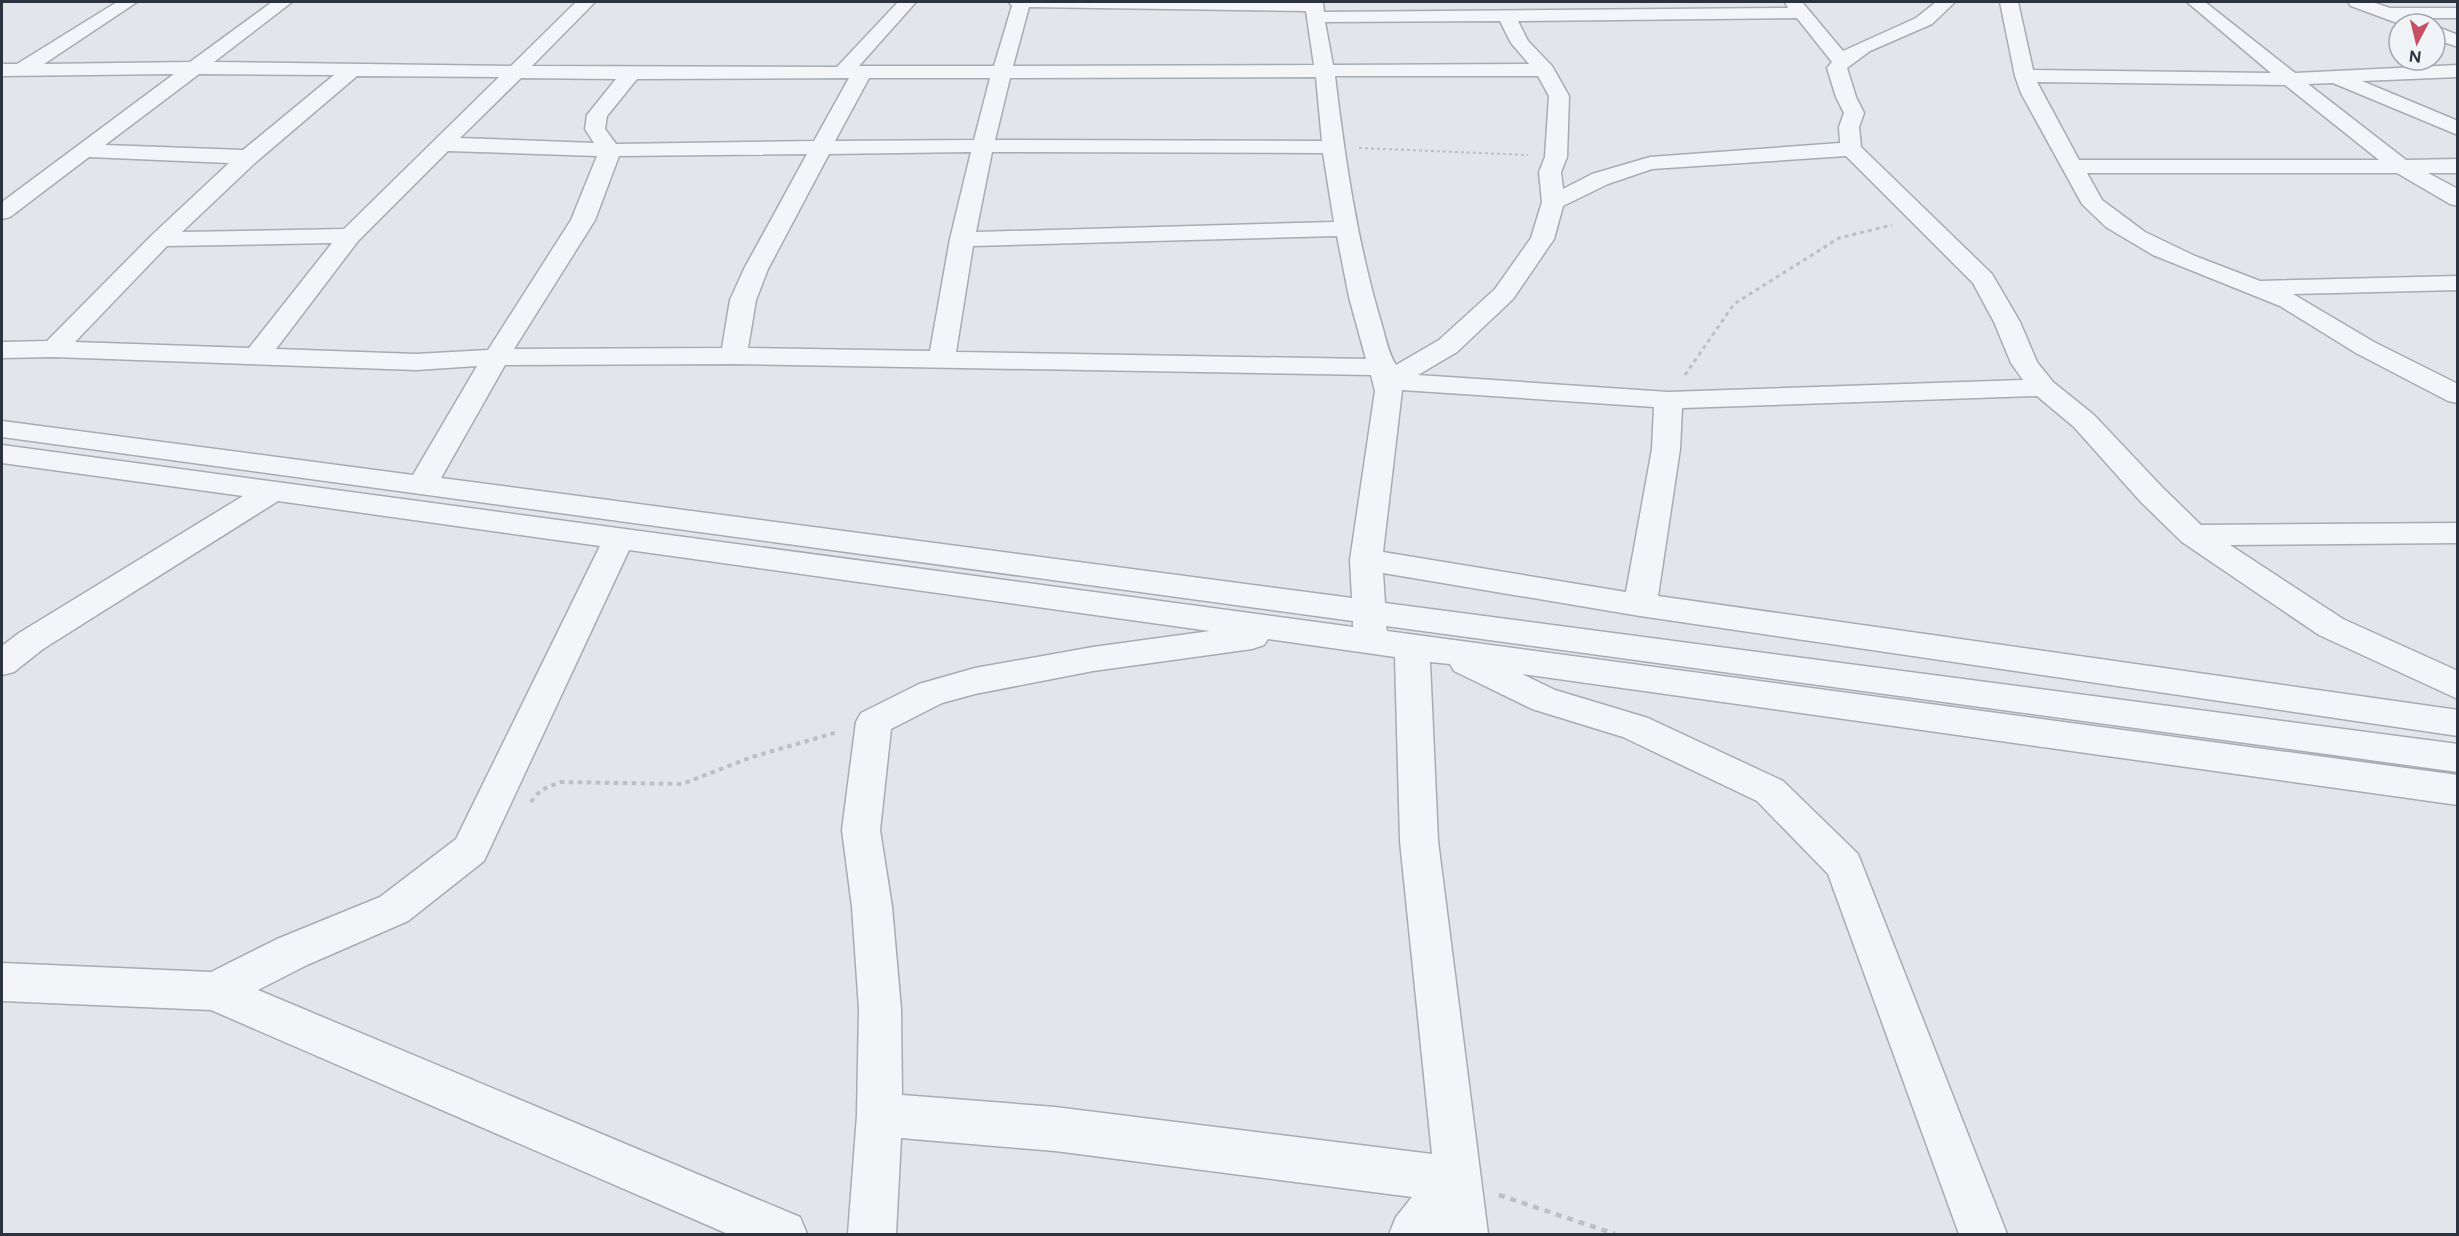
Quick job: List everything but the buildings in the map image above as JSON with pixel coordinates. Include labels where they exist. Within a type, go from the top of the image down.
[{"type":"street","points":[[2,82],[11,70],[128,2]]},
{"type":"street","points":[[2,212],[283,2]]},
{"type":"street","points":[[255,358],[350,236],[586,2]]},
{"type":"street","points":[[734,356],[736,335],[747,290],[822,148],[853,72],[907,2]]},
{"type":"street","points":[[1017,2],[1495,11],[1798,7],[1841,61]]},
{"type":"street","points":[[942,358],[947,306],[962,239],[1000,72],[1022,2]]},
{"type":"street","points":[[1851,149],[1849,127],[1854,113],[1838,75],[1837,68],[1841,61],[1858,51],[1920,24],[1947,2]]},
{"type":"street","points":[[2009,2],[2025,76],[2031,93],[2094,204],[2103,214],[2128,231],[2185,260],[2293,303],[2351,340],[2457,395]]},
{"type":"street","points":[[2195,2],[2400,166],[2457,199]]},
{"type":"street","points":[[2357,2],[2388,12]]},
{"type":"street","points":[[1315,8],[1333,147],[1347,229],[1361,297],[1386,374],[1389,391],[1366,560],[1370,626]]},
{"type":"street","points":[[1386,374],[1448,345],[1504,294],[1542,239],[1553,202],[1550,172],[1556,157],[1559,96],[1545,70],[1495,11]]},
{"type":"street","points":[[11,70],[195,68],[631,73],[1545,70]]},
{"type":"street","points":[[54,349],[161,239],[248,157],[352,70]]},
{"type":"street","points":[[2025,76],[2291,80],[2457,71]]},
{"type":"street","points":[[610,150],[595,129],[597,115],[631,73]]},
{"type":"street","points":[[2336,77],[2457,129]]},
{"type":"street","points":[[442,144],[610,150],[983,146],[1333,147]]},
{"type":"street","points":[[1553,202],[1600,178],[1650,163],[1851,149],[1871,166],[1920,219],[1963,257],[1983,279],[2007,322],[2024,363],[2043,388],[2084,421],[2151,494],[2193,535],[2331,627],[2457,686]]},
{"type":"street","points":[[422,485],[496,357],[583,220],[596,193],[610,150]]},
{"type":"street","points":[[86,151],[248,157]]},
{"type":"street","points":[[2074,167],[2457,166]]},
{"type":"street","points":[[962,239],[1347,229]]},
{"type":"street","points":[[161,239],[350,236]]},
{"type":"street","points":[[2256,287],[2457,283]]},
{"type":"street","points":[[2,350],[54,349],[416,362],[496,357],[942,358],[1386,374],[1668,400],[2043,388]]},
{"type":"street","points":[[1640,605],[1666,449],[1668,400]]},
{"type":"street","points":[[2,429],[422,485],[1370,626],[2457,758]]},
{"type":"street","points":[[2,454],[1292,631]]},
{"type":"street","points":[[161,475],[188,454]]},
{"type":"street","points":[[7,654],[275,490]]},
{"type":"street","points":[[2193,535],[2457,533]]},
{"type":"street","points":[[214,991],[292,952],[394,909],[470,850],[619,538]]},
{"type":"street","points":[[1366,560],[1640,605],[2457,723]]},
{"type":"street","points":[[872,1234],[880,1115],[880,1009],[872,906],[861,830],[874,722],[931,693],[975,681],[1093,659],[1292,631],[1370,626],[1426,647],[1544,700],[1635,727],[1770,791],[1844,865],[1983,1234]]},
{"type":"street","points":[[1426,647],[2457,790]]},
{"type":"street","points":[[1426,647],[1419,841],[1464,1234]]},
{"type":"street","points":[[2,982],[214,991],[783,1234]]},
{"type":"street","points":[[880,1115],[1056,1129],[1457,1180]]},
{"type":"street","points":[[1413,1234],[1457,1180]]},
{"type":"path","points":[[1333,147],[1556,157]]},
{"type":"path","points":[[1668,400],[1734,304],[1839,238],[1920,219]]},
{"type":"path","points":[[524,810],[541,790],[560,782],[682,784],[752,758],[874,722]]},
{"type":"path","points":[[1457,1180],[1615,1234]]}]
